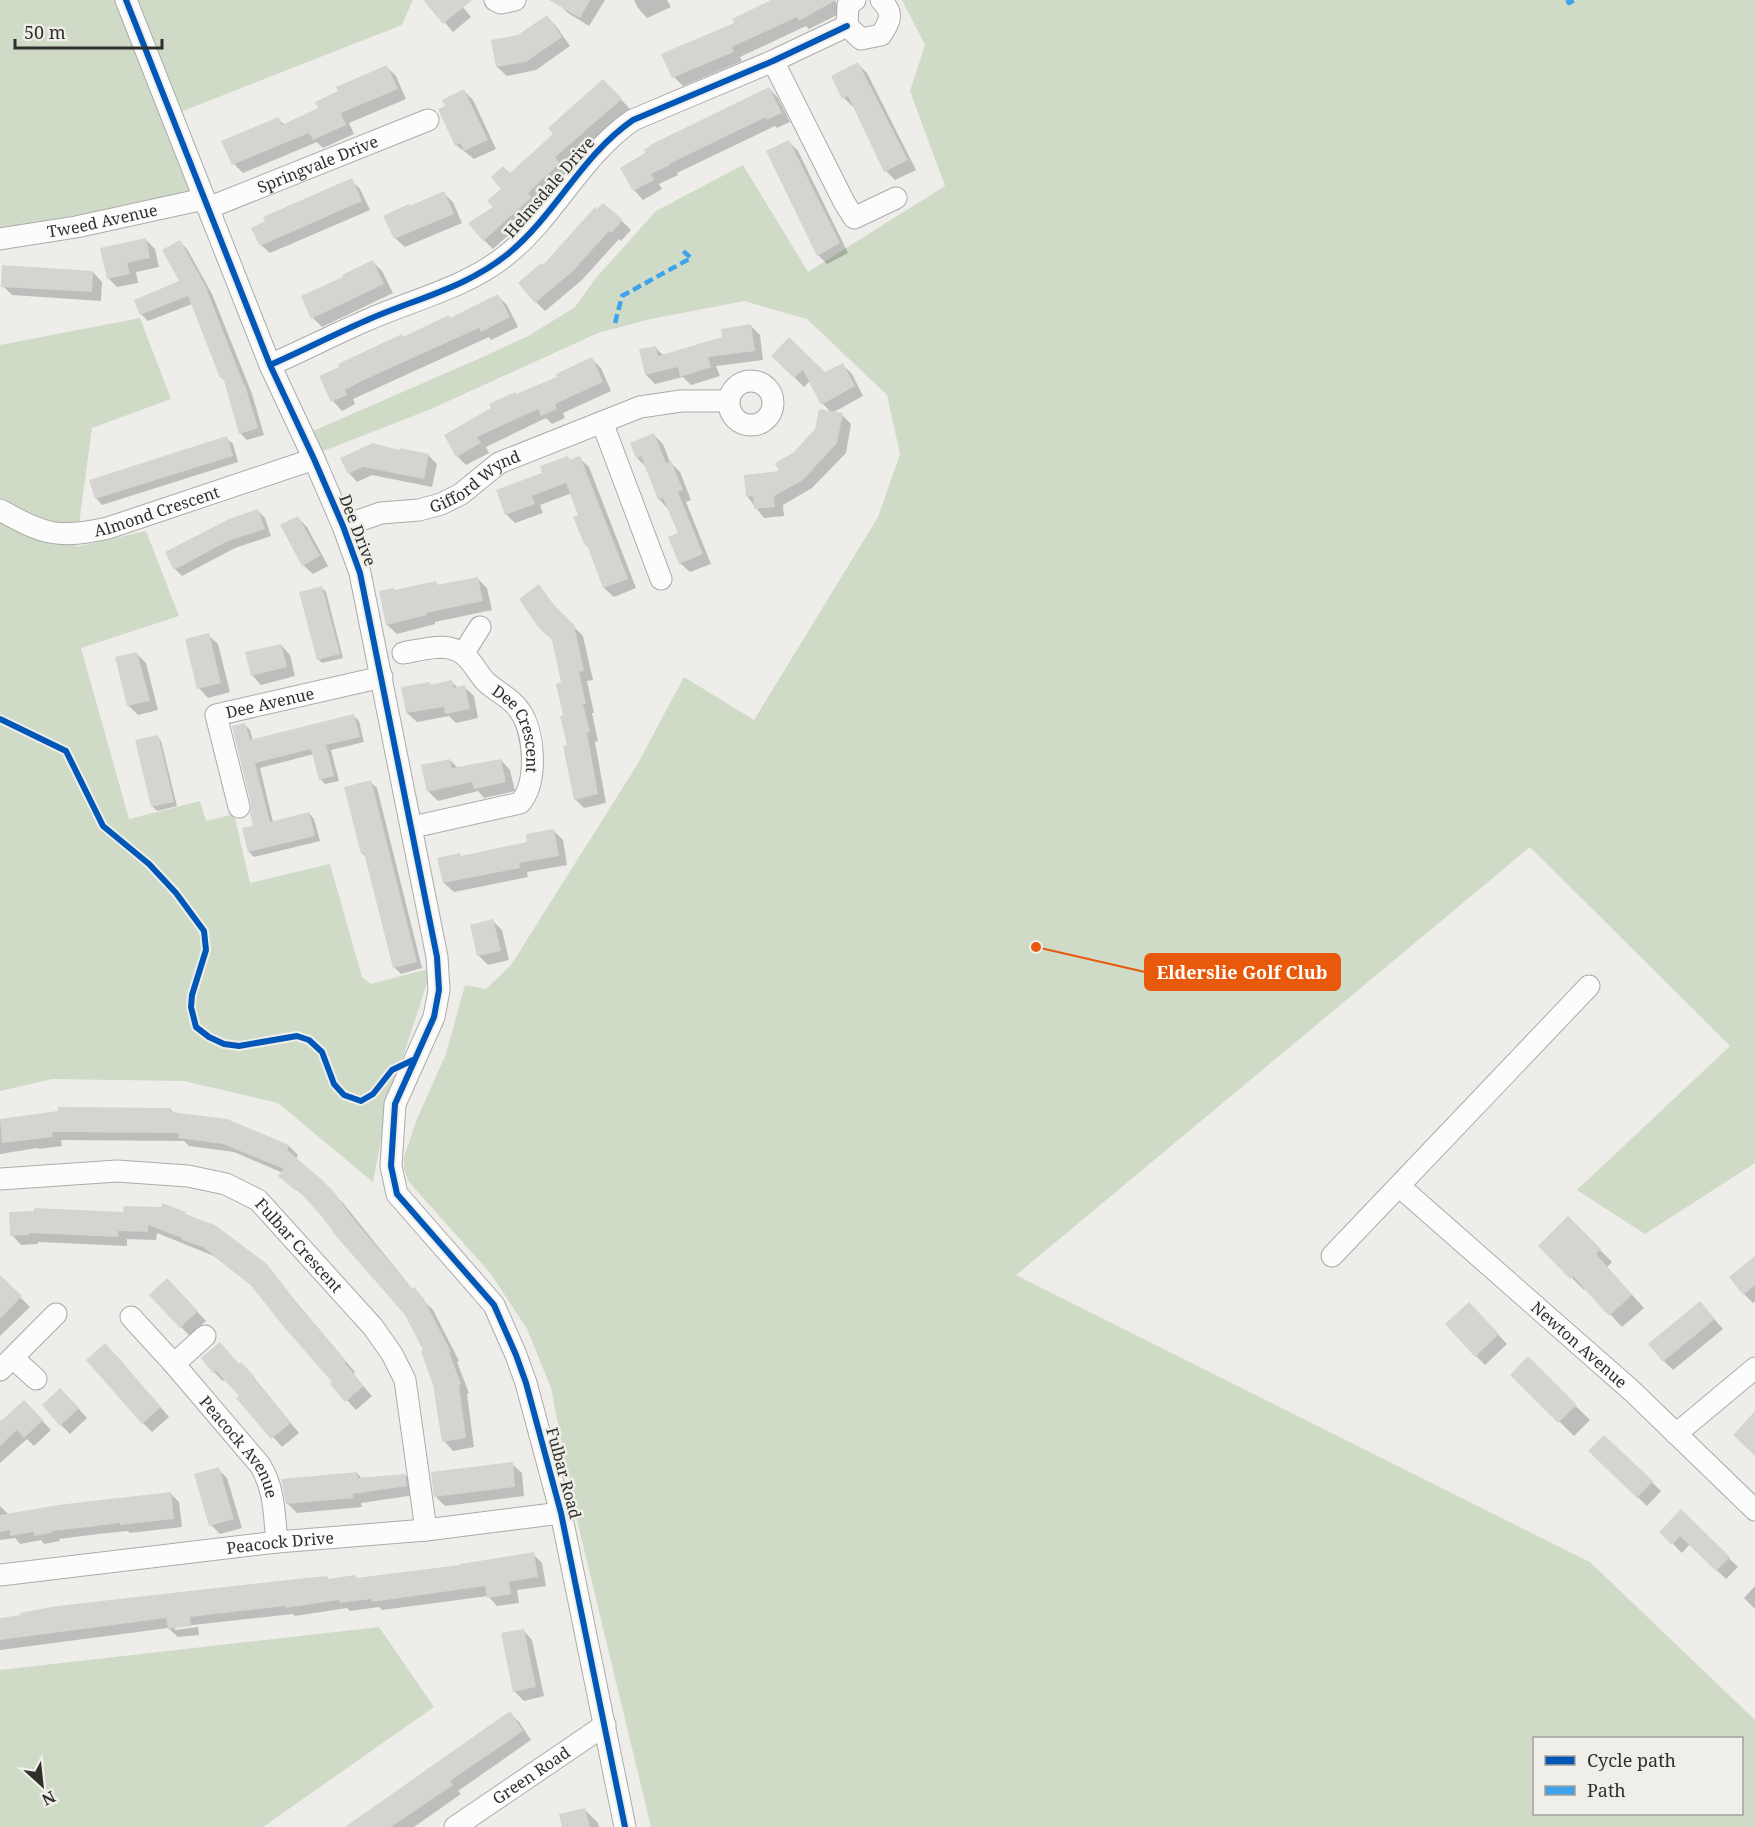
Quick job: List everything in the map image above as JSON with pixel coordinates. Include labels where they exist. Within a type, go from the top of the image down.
[{"type":"street","name":"Dee Drive","points":[[126,0],[270,365],[343,526],[360,573],[413,827],[437,957],[439,990],[434,1017],[395,1104],[391,1166]]},
{"type":"street","points":[[495,0],[501,3],[515,0]]},
{"type":"street","points":[[855,0],[848,5],[847,26],[861,39],[881,35],[890,21],[889,9],[881,0]]},
{"type":"street","name":"Helmsdale Drive","points":[[270,365],[366,320],[448,290],[508,254],[527,236],[614,133],[633,120],[773,61],[847,26]]},
{"type":"street","points":[[773,61],[854,218],[896,198]]},
{"type":"street","name":"Springvale Drive","points":[[206,203],[428,120]]},
{"type":"street","name":"Tweed Avenue","points":[[0,239],[206,203]]},
{"type":"street","name":"Gifford Wynd","points":[[343,526],[381,513],[419,510],[441,504],[461,494],[499,463],[640,407],[681,400],[729,401]]},
{"type":"street","points":[[602,422],[661,579]]},
{"type":"street","name":"Almond Crescent","points":[[0,510],[31,527],[48,533],[81,534],[108,528],[314,459]]},
{"type":"street","points":[[403,653],[442,647],[457,650],[463,654],[480,627]]},
{"type":"street","name":"Dee Crescent","points":[[413,827],[520,803],[530,786],[531,757],[527,723],[512,702],[489,685],[463,654]]},
{"type":"street","name":"Dee Avenue","points":[[239,807],[216,714],[382,677]]},
{"type":"street","points":[[1332,1256],[1589,986]]},
{"type":"street","name":"Fulbar Road","points":[[391,1166],[397,1194],[494,1305],[516,1355],[561,1513],[625,1827]]},
{"type":"street","name":"Fulbar Crescent","points":[[0,1179],[117,1171],[188,1176],[226,1184],[258,1200],[373,1327],[392,1354],[405,1380],[426,1530]]},
{"type":"street","name":"Newton Avenue","points":[[1399,1185],[1632,1392],[1755,1510]]},
{"type":"street","points":[[36,1379],[7,1364],[56,1314]]},
{"type":"street","name":"Peacock Avenue","points":[[131,1317],[241,1442],[267,1478],[272,1491],[277,1542]]},
{"type":"street","points":[[174,1364],[205,1336]]},
{"type":"street","points":[[1676,1434],[1755,1368]]},
{"type":"street","name":"Peacock Drive","points":[[0,1575],[277,1542],[426,1530],[561,1513]]},
{"type":"street","name":"Green Road","points":[[455,1827],[605,1725]]},
{"type":"green space","points":[[0,0],[413,0],[402,25],[165,118],[192,196],[0,228]]},
{"type":"green space","points":[[902,0],[1755,0],[1755,1163],[1645,1234],[1577,1190],[1730,1046],[1530,847],[1016,1275],[1590,1562],[1755,1720],[1755,1827],[651,1827],[575,1512],[551,1388],[527,1329],[491,1274],[409,1182],[404,1169],[404,1157],[417,1119],[446,1054],[465,985],[486,989],[511,965],[637,765],[684,677],[754,720],[878,517],[900,454],[887,395],[807,319],[744,301],[646,320],[598,333],[431,409],[321,452],[313,431],[530,335],[575,307],[595,279],[656,211],[743,165],[808,272],[945,186],[910,91],[925,45]]},
{"type":"green space","points":[[140,318],[171,399],[92,428],[76,547],[146,531],[179,616],[81,648],[129,819],[200,801],[206,821],[234,814],[250,883],[330,864],[362,977],[371,984],[432,968],[389,1100],[373,1182],[278,1103],[184,1081],[52,1079],[0,1091],[0,345]]},
{"type":"green space","points":[[379,1627],[434,1707],[263,1827],[0,1827],[0,1670]]},
{"type":"building","points":[[423,0],[472,0],[443,24]]},
{"type":"building","points":[[549,0],[590,0],[580,18]]},
{"type":"building","points":[[771,0],[836,0],[799,21],[797,17],[732,47],[734,52],[672,78],[661,54],[734,23],[732,19]]},
{"type":"building","points":[[547,15],[562,37],[526,62],[496,67],[491,40],[518,35]]},
{"type":"building","points":[[858,62],[908,160],[884,172],[848,96],[842,99],[831,76]]},
{"type":"building","points":[[387,65],[398,89],[341,113],[346,125],[313,140],[309,133],[232,165],[221,141],[279,117],[282,125],[318,108],[315,102],[338,91],[336,87]]},
{"type":"building","points":[[603,79],[622,99],[555,157],[560,163],[528,193],[532,197],[483,241],[468,223],[493,207],[487,201],[501,189],[491,177],[503,166],[510,173],[553,134],[548,128]]},
{"type":"building","points":[[769,87],[782,113],[767,120],[766,117],[669,164],[651,174],[654,180],[633,191],[620,168],[645,153],[644,150],[650,145]]},
{"type":"building","points":[[464,89],[488,140],[464,151],[460,143],[455,146],[438,109],[445,106],[442,100]]},
{"type":"building","points":[[789,140],[840,243],[817,256],[766,151]]},
{"type":"building","points":[[352,178],[362,201],[260,246],[251,228],[265,221],[263,217]]},
{"type":"building","points":[[444,191],[454,214],[394,239],[383,216]]},
{"type":"building","points":[[603,203],[623,220],[611,233],[609,231],[573,271],[535,303],[518,283],[541,263],[543,265],[595,207],[597,209]]},
{"type":"building","points":[[146,238],[150,258],[127,263],[130,274],[107,279],[100,248]]},
{"type":"building","points":[[180,240],[205,285],[245,385],[258,428],[239,434],[223,377],[220,378],[188,296],[140,315],[134,300],[179,281],[162,250]]},
{"type":"building","points":[[373,260],[384,284],[311,319],[301,296]]},
{"type":"building","points":[[2,265],[93,271],[92,292],[1,287]]},
{"type":"building","points":[[498,294],[510,317],[481,332],[479,328],[364,380],[345,390],[347,395],[331,402],[319,376],[339,367],[338,364],[402,334],[403,337],[449,315],[450,318]]},
{"type":"building","points":[[751,324],[755,351],[708,357],[711,367],[680,377],[678,367],[645,375],[639,349],[656,346],[658,356],[722,337],[721,329]]},
{"type":"building","points":[[789,337],[825,372],[843,363],[855,386],[821,405],[803,370],[794,378],[771,356]]},
{"type":"building","points":[[592,357],[603,382],[555,404],[557,409],[541,416],[538,409],[477,437],[481,443],[456,457],[444,435],[491,408],[489,404],[557,377],[556,374]]},
{"type":"building","points":[[819,409],[843,413],[837,443],[803,480],[774,496],[775,507],[754,509],[753,496],[746,497],[744,475],[779,471],[775,463],[793,453],[815,429]]},
{"type":"building","points":[[654,433],[666,463],[671,461],[683,490],[678,492],[703,554],[679,564],[668,537],[678,533],[663,498],[658,500],[641,456],[636,458],[630,443]]},
{"type":"building","points":[[227,436],[233,456],[95,499],[89,480]]},
{"type":"building","points":[[373,443],[399,450],[400,448],[429,454],[424,479],[363,467],[348,474],[340,458]]},
{"type":"building","points":[[568,456],[569,460],[580,456],[628,579],[603,588],[587,545],[585,546],[573,517],[578,515],[566,483],[532,496],[535,504],[505,515],[496,490],[542,473],[540,466]]},
{"type":"building","points":[[258,509],[265,529],[228,541],[174,570],[165,552],[229,519]]},
{"type":"building","points":[[298,516],[320,556],[302,566],[280,525]]},
{"type":"building","points":[[478,577],[483,601],[426,613],[427,615],[386,625],[379,591],[436,581],[437,585]]},
{"type":"building","points":[[539,584],[552,603],[574,625],[584,671],[579,672],[586,704],[583,704],[590,732],[587,733],[598,794],[574,800],[563,746],[567,745],[556,684],[561,682],[552,640],[538,627],[519,599]]},
{"type":"building","points":[[322,586],[340,654],[317,660],[299,592]]},
{"type":"building","points":[[209,633],[221,683],[197,689],[185,639]]},
{"type":"building","points":[[281,644],[287,667],[251,676],[245,652]]},
{"type":"building","points":[[137,652],[150,701],[127,706],[115,657]]},
{"type":"building","points":[[452,680],[454,688],[465,685],[470,709],[445,714],[444,707],[406,713],[401,687],[430,682],[430,685]]},
{"type":"building","points":[[354,714],[360,737],[326,745],[334,776],[319,780],[311,749],[255,763],[270,822],[309,812],[315,836],[248,852],[242,828],[253,826],[250,813],[251,804],[232,726],[245,723],[250,740]]},
{"type":"building","points":[[158,735],[174,802],[151,807],[135,740]]},
{"type":"building","points":[[450,759],[452,768],[501,759],[506,782],[474,789],[472,782],[427,792],[421,765]]},
{"type":"building","points":[[371,780],[417,962],[393,968],[364,853],[361,854],[344,787]]},
{"type":"building","points":[[554,829],[559,856],[519,863],[520,868],[443,883],[437,858],[460,853],[461,856],[527,842],[526,834]]},
{"type":"building","points":[[493,919],[501,951],[477,956],[470,925]]},
{"type":"building","points":[[58,1107],[171,1108],[171,1112],[227,1119],[289,1145],[287,1150],[334,1192],[412,1289],[414,1287],[424,1299],[451,1352],[449,1352],[461,1384],[459,1385],[466,1438],[442,1442],[433,1385],[421,1351],[423,1350],[405,1315],[297,1189],[296,1191],[278,1176],[284,1169],[223,1144],[178,1138],[179,1133],[52,1132],[53,1137],[2,1143],[0,1119],[58,1111]]},
{"type":"building","points":[[162,1203],[215,1225],[267,1264],[364,1386],[345,1402],[330,1384],[332,1382],[249,1283],[203,1247],[182,1240],[182,1238],[148,1225],[148,1232],[118,1231],[118,1237],[29,1233],[29,1235],[10,1236],[9,1212],[34,1211],[34,1208],[123,1212],[124,1206],[161,1207]]},
{"type":"building","points":[[1568,1216],[1601,1249],[1596,1254],[1632,1295],[1609,1316],[1573,1276],[1570,1279],[1538,1246]]},
{"type":"building","points":[[1755,1256],[1755,1285],[1743,1295],[1729,1277]]},
{"type":"building","points":[[0,1275],[22,1296],[0,1319]]},
{"type":"building","points":[[167,1278],[198,1311],[180,1328],[149,1295]]},
{"type":"building","points":[[1700,1301],[1715,1319],[1663,1362],[1648,1344]]},
{"type":"building","points":[[1469,1302],[1499,1334],[1475,1357],[1445,1324]]},
{"type":"building","points":[[220,1342],[239,1364],[241,1362],[254,1376],[253,1378],[291,1423],[271,1439],[236,1398],[239,1396],[216,1371],[213,1373],[201,1358]]},
{"type":"building","points":[[105,1343],[161,1407],[142,1424],[86,1360]]},
{"type":"building","points":[[1528,1356],[1577,1405],[1558,1423],[1510,1375]]},
{"type":"building","points":[[60,1388],[79,1408],[60,1426],[42,1405]]},
{"type":"building","points":[[24,1400],[43,1420],[24,1438],[17,1430],[0,1446],[0,1422]]},
{"type":"building","points":[[1755,1411],[1755,1456],[1733,1435]]},
{"type":"building","points":[[1604,1435],[1653,1481],[1637,1498],[1588,1451]]},
{"type":"building","points":[[513,1462],[515,1487],[434,1497],[431,1472]]},
{"type":"building","points":[[219,1467],[234,1519],[209,1526],[194,1474]]},
{"type":"building","points":[[357,1472],[358,1478],[405,1474],[407,1486],[353,1494],[353,1498],[286,1504],[281,1479]]},
{"type":"building","points":[[171,1492],[174,1519],[52,1531],[52,1533],[34,1536],[34,1532],[10,1536],[10,1530],[0,1532],[0,1515],[58,1505]]},
{"type":"building","points":[[1681,1509],[1730,1557],[1716,1571],[1680,1536],[1672,1545],[1659,1532]]},
{"type":"building","points":[[534,1552],[538,1577],[509,1582],[511,1594],[487,1598],[485,1586],[372,1602],[371,1599],[340,1603],[339,1600],[285,1608],[285,1606],[190,1617],[191,1626],[168,1629],[166,1618],[0,1640],[0,1618],[57,1606],[327,1576],[328,1579],[355,1575],[356,1578],[460,1565]]},
{"type":"building","points":[[524,1629],[536,1687],[513,1692],[501,1633]]},
{"type":"building","points":[[510,1711],[523,1731],[450,1781],[453,1785],[391,1827],[345,1827]]},
{"type":"building","points":[[585,1808],[590,1827],[562,1827],[559,1814]]},
{"type":"marked path","points":[[1567,0],[1569,3],[1574,0]]},
{"type":"marked path","points":[[615,323],[622,296],[691,258],[682,250]]},
{"type":"cycle path","points":[[126,0],[270,365],[343,526],[360,573],[437,957],[439,990],[434,1017],[395,1104],[391,1166],[397,1194],[494,1305],[526,1383],[561,1513],[625,1827]]},
{"type":"cycle path","points":[[270,365],[365,321],[458,284],[493,265],[526,238],[599,150],[633,120],[773,61],[847,26]]},
{"type":"cycle path","points":[[0,719],[66,751],[103,826],[149,864],[176,893],[204,931],[206,950],[192,995],[191,1007],[196,1027],[209,1037],[224,1044],[239,1046],[297,1036],[309,1040],[322,1052],[334,1084],[344,1095],[361,1101],[373,1094],[392,1070],[413,1060]]},
{"type":"place","name":"Elderslie Golf Club","points":[[1036,947]]}]
